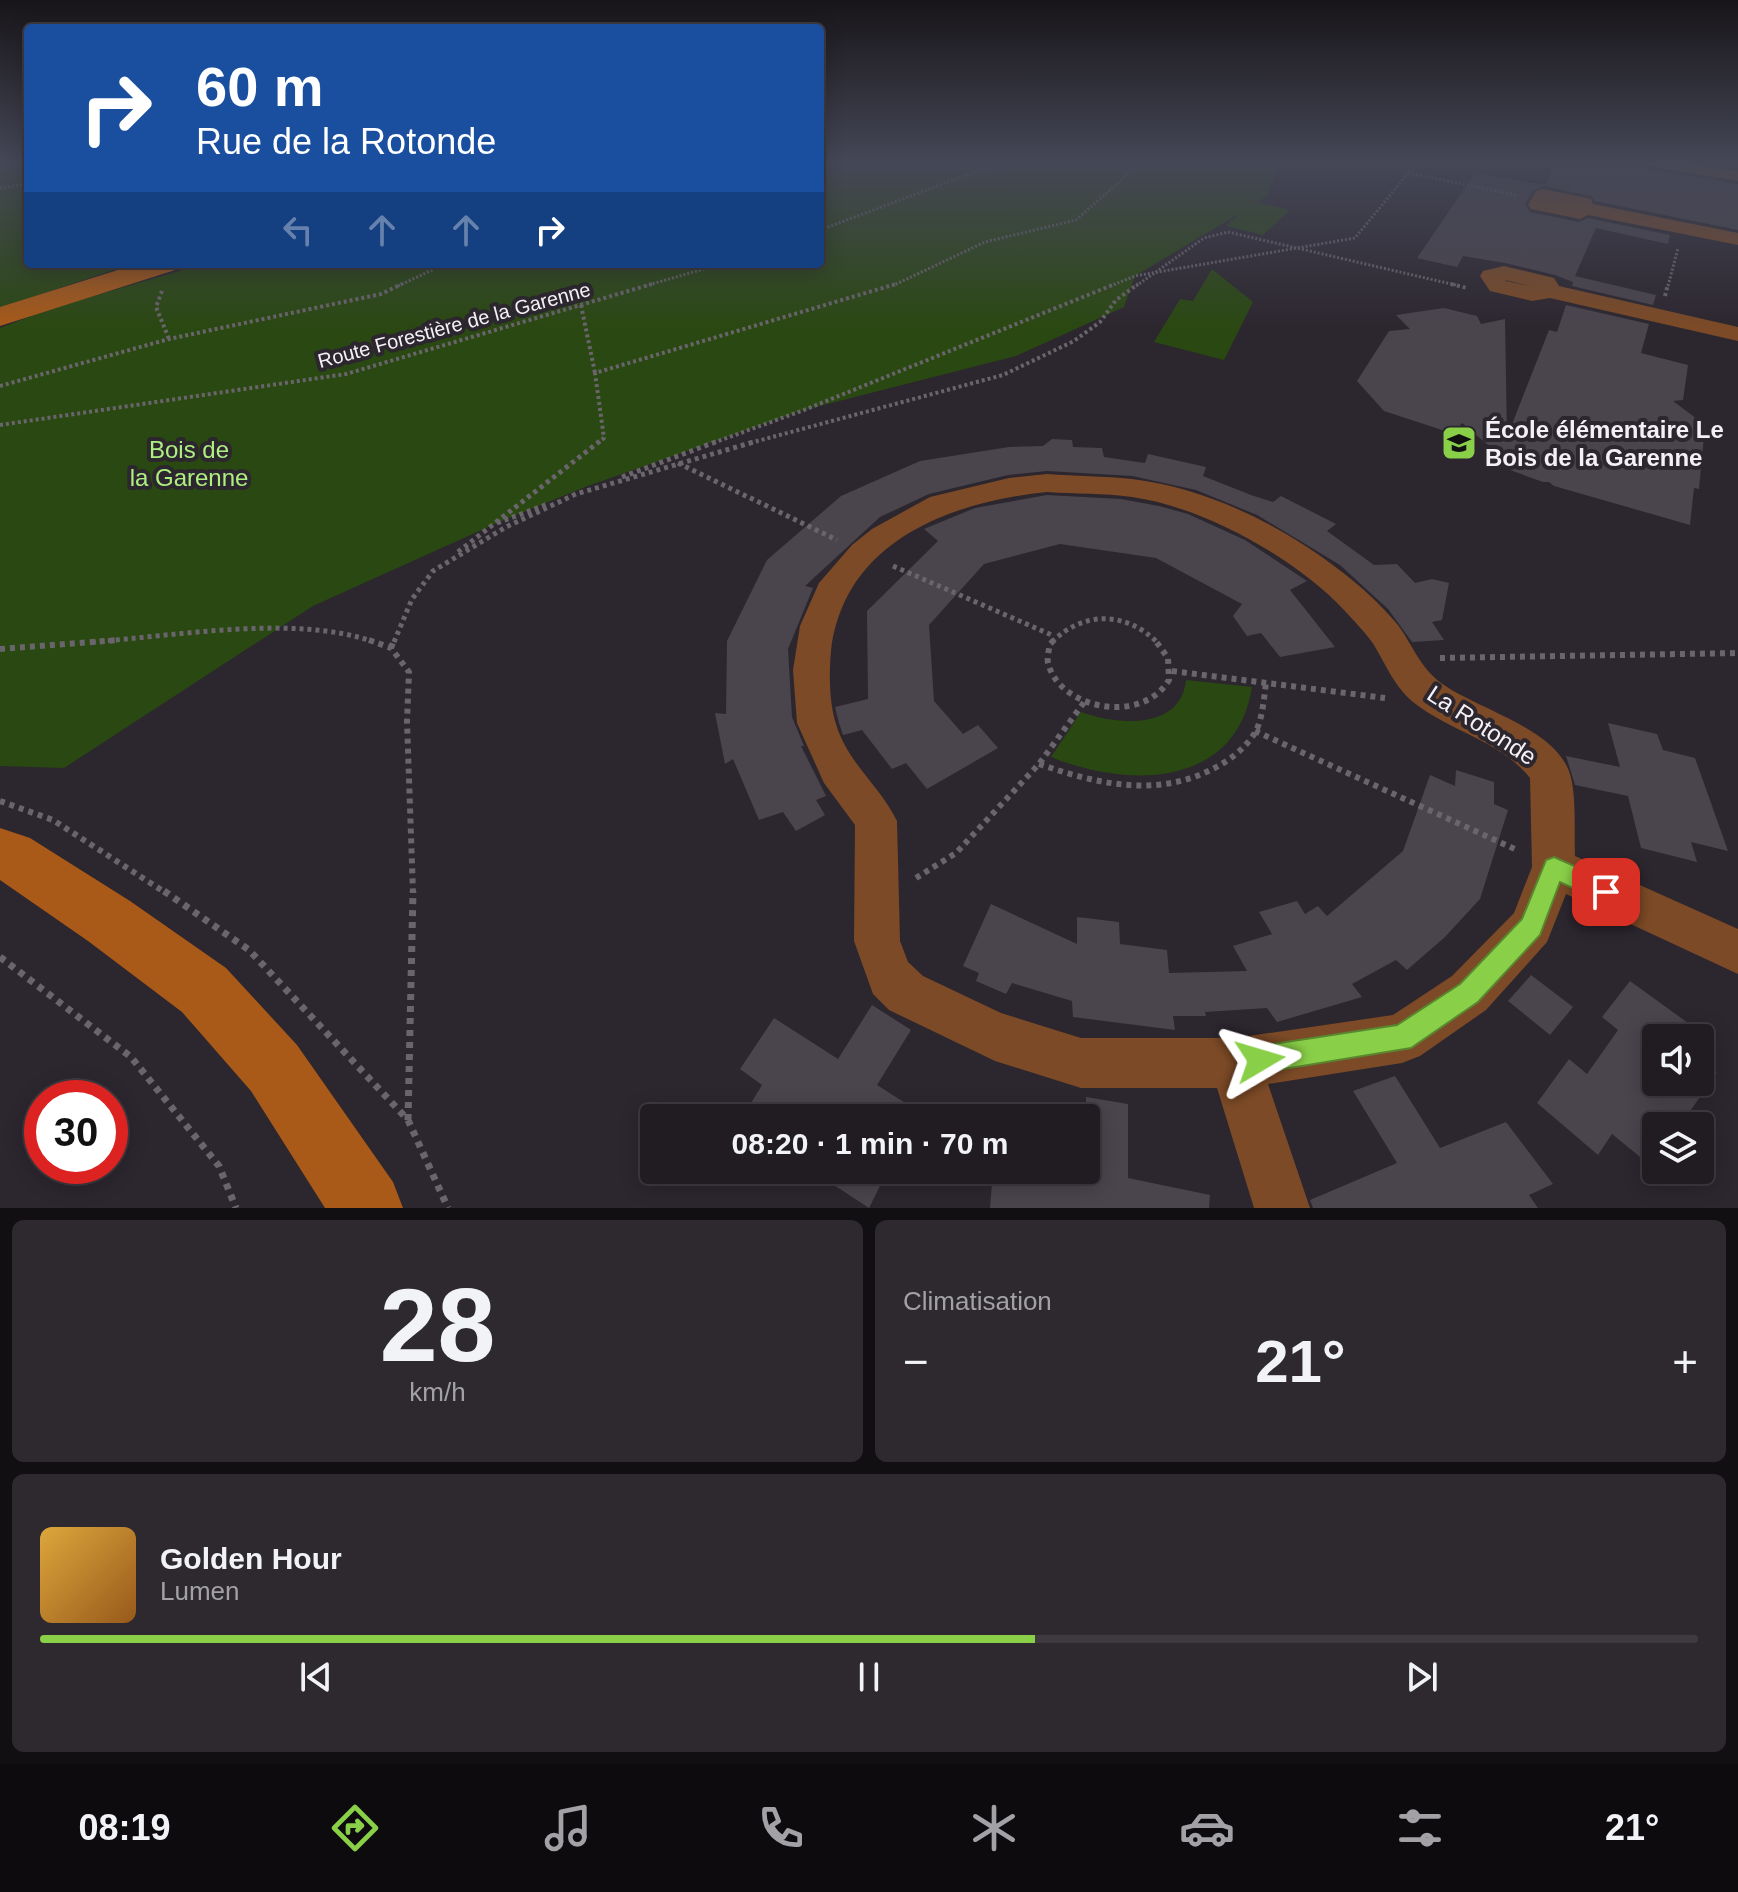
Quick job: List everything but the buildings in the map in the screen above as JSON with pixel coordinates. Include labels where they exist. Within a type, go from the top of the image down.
[{"type":"main road","points":[[0,317],[166,271]]},
{"type":"main road","points":[[0,853],[10,856],[109,921],[204,990],[274,1068],[367,1208]]},
{"type":"street","points":[[1629,217],[1738,239]]},
{"type":"street","points":[[1498,286],[1491,276],[1504,273],[1546,283],[1550,291],[1738,334]]},
{"type":"street","name":"La Rotonde","points":[[1047,483],[1134,488],[1181,500],[1248,525],[1287,546],[1353,599],[1385,634],[1406,672],[1446,704],[1513,741],[1538,759],[1550,774],[1554,867],[1531,927],[1469,993],[1402,1038],[1235,1063],[1081,1063],[995,1036],[906,993],[890,977],[877,941],[876,821],[838,771],[816,723],[811,670],[817,626],[831,591],[863,552],[883,536],[941,504],[1009,487],[1047,483]]},
{"type":"street","points":[[1554,867],[1738,952]]},
{"type":"street","points":[[1235,1063],[1282,1208]]},
{"type":"path","points":[[824,228],[854,217]]},
{"type":"path","points":[[595,373],[884,290],[985,242],[1079,217]]},
{"type":"path","points":[[497,523],[804,410],[1135,276],[1355,238],[1372,217]]},
{"type":"path","points":[[433,571],[506,527],[576,494],[678,463],[1003,375],[1074,341],[1100,322],[1116,300],[1204,238],[1216,233],[1240,233],[1476,290],[1498,286]]},
{"type":"path","points":[[0,386],[169,339],[381,294],[436,268]]},
{"type":"path","name":"Route Forestière de la Garenne","points":[[0,425],[346,374],[707,268]]},
{"type":"path","points":[[166,271],[156,307],[169,339]]},
{"type":"path","points":[[391,648],[412,599],[433,571],[604,438],[581,305]]},
{"type":"path","points":[[1100,617],[1128,623],[1154,638],[1167,654],[1172,671],[1165,691],[1143,705],[1114,709],[1085,701],[1064,688],[1051,672],[1047,653],[1054,636],[1072,622],[1100,617]]},
{"type":"path","points":[[0,649],[263,629],[346,632],[391,648],[409,672],[407,721],[413,891],[408,1120]]},
{"type":"path","points":[[1393,649],[1420,659],[1738,653]]},
{"type":"path","points":[[1172,671],[1446,704]]},
{"type":"path","points":[[1039,764],[1082,780],[1121,787],[1154,787],[1185,782],[1214,770],[1239,752],[1255,731],[1263,708],[1266,682]]},
{"type":"path","points":[[876,902],[956,853],[1039,764],[1085,701]]},
{"type":"path","points":[[1255,731],[1554,867]]},
{"type":"path","points":[[0,957],[131,1057],[219,1166],[236,1208]]},
{"type":"green space","points":[[0,217],[24,217],[24,268],[119,268],[0,308]]},
{"type":"green space","name":"Bois de la Garenne","points":[[824,217],[1233,217],[1135,276],[1124,307],[1016,356],[804,410],[585,487],[313,606],[64,768],[0,766],[0,328],[52,308],[190,268],[824,268]]},
{"type":"green space","name":"Bois de la Garenne","points":[[1235,217],[1282,217],[1263,235],[1226,226]]},
{"type":"green space","points":[[1212,269],[1253,302],[1224,360],[1154,342],[1180,299],[1193,301]]},
{"type":"green space","points":[[1186,680],[1252,687],[1242,721],[1225,745],[1201,762],[1174,772],[1144,775],[1081,767],[1051,757],[1081,712],[1128,721],[1160,716],[1181,697]]},
{"type":"place","name":"École élémentaire Le Bois de la Garenne","points":[[1459,443]]},
{"type":"route","points":[[1260,1060],[1402,1038],[1469,993],[1531,927],[1554,867],[1606,892]]}]
